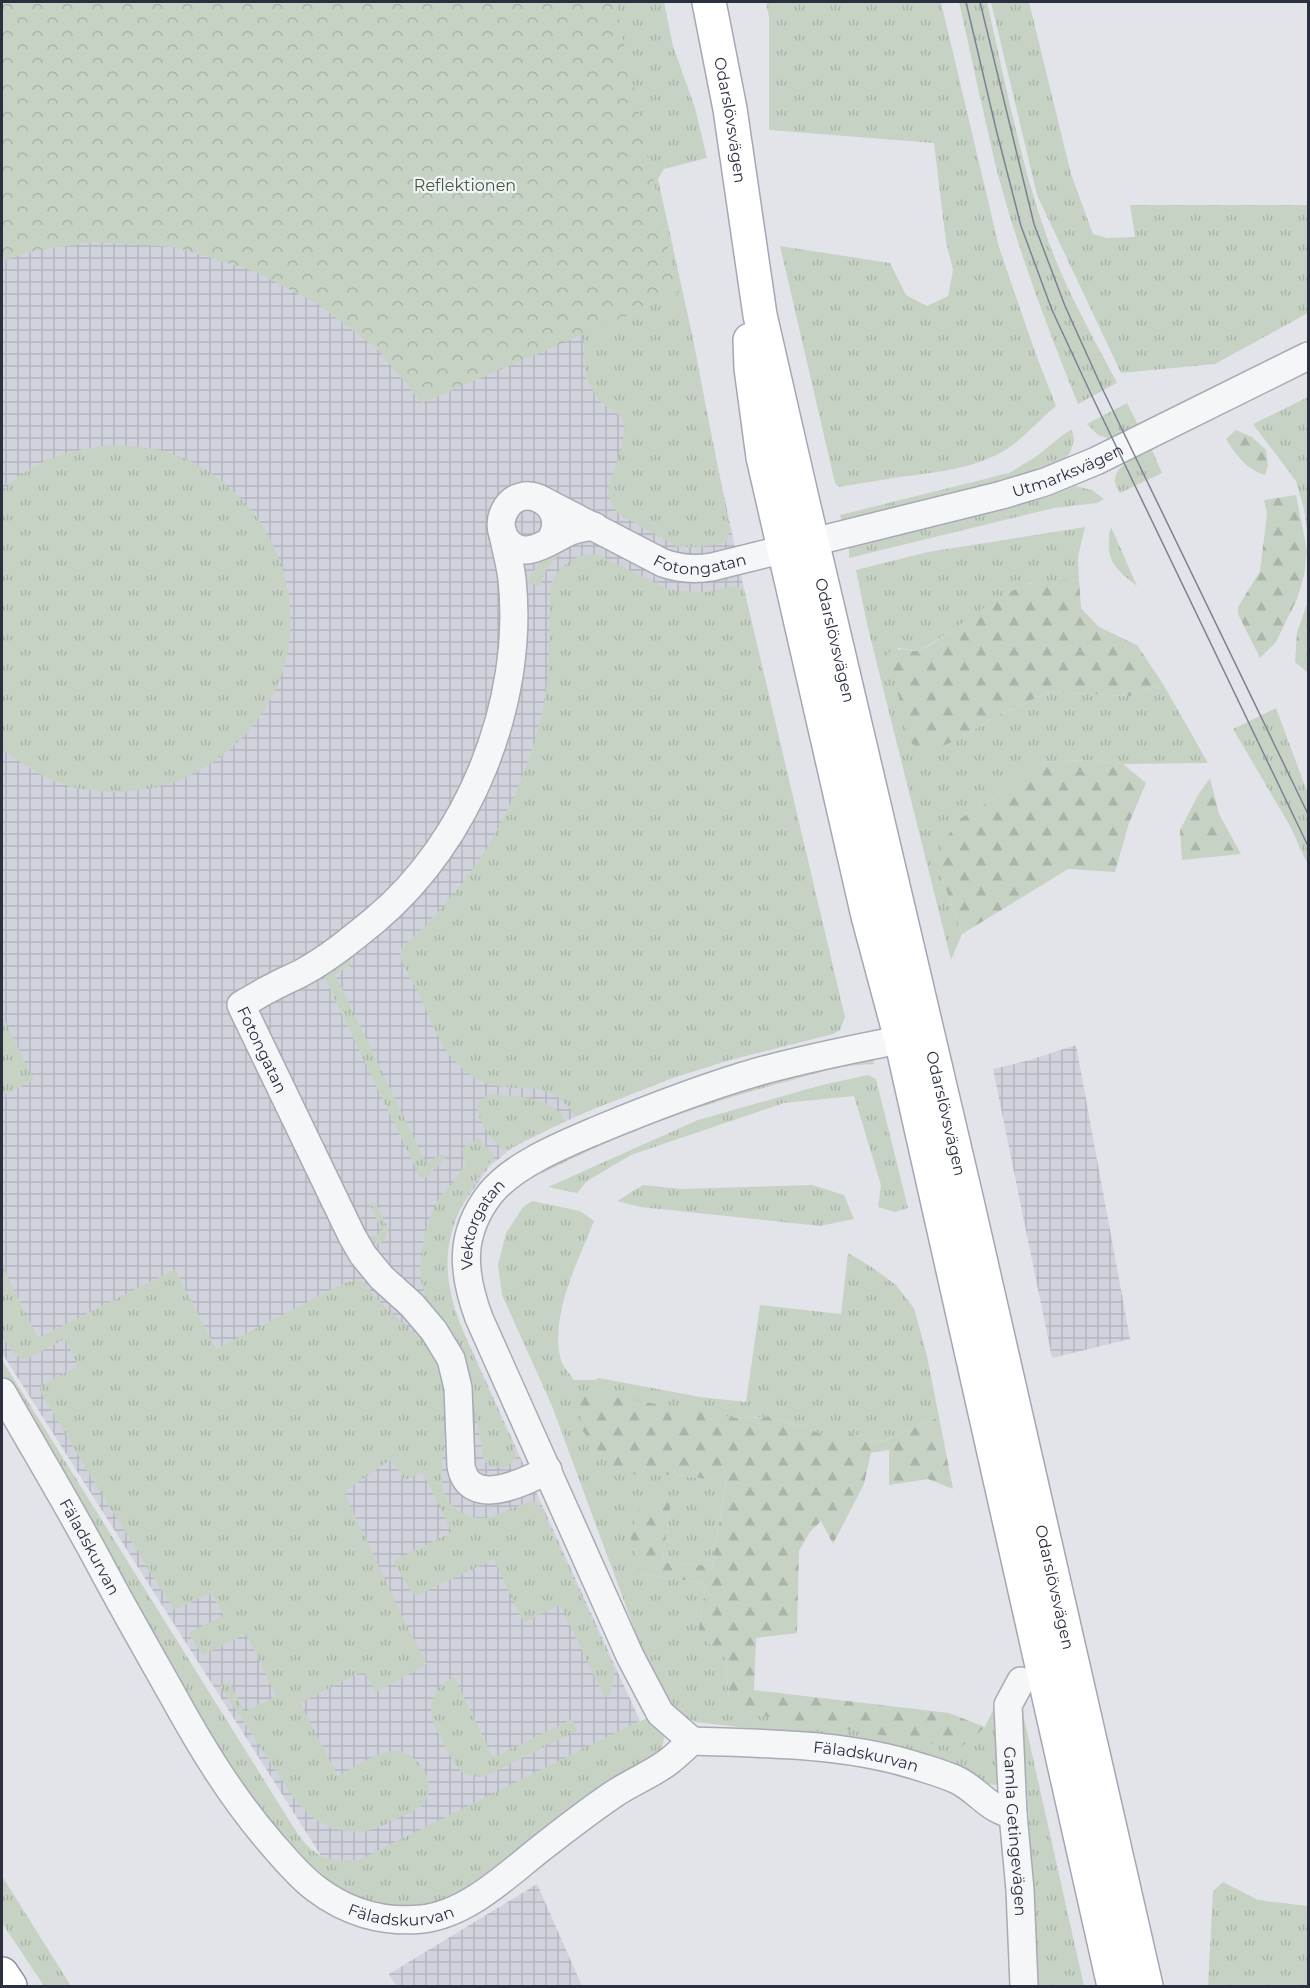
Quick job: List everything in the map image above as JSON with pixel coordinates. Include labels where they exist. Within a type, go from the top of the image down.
[{"type":"main road","name":"Odarslövsvägen","points":[[709,2],[730,109],[749,239],[751,368],[763,457],[799,545],[868,916],[914,1037],[1146,1986]]},
{"type":"main road","name":"Odarslövsvägen","points":[[914,1037],[1114,1986]]},
{"type":"main road","points":[[2,1974],[10,1986]]},
{"type":"street","name":"Utmarksvägen","points":[[799,545],[991,498],[1045,482],[1110,454],[1308,356]]},
{"type":"street","name":"Fotongatan","points":[[548,1470],[496,1491],[479,1488],[470,1483],[466,1477],[461,1466],[458,1388],[451,1359],[434,1331],[412,1305],[382,1278],[363,1255],[241,1005],[305,971],[377,918],[413,881],[459,818],[473,793],[498,727],[509,669],[513,634],[513,592],[502,530],[503,514],[512,502],[527,496],[542,500],[663,563],[677,568],[695,570],[712,567],[799,545]]},
{"type":"street","name":"Fotongatan","points":[[513,592],[522,572],[554,532],[556,522],[553,512],[542,500]]},
{"type":"street","name":"Fotongatan","points":[[502,530],[510,544],[530,551],[572,531],[594,526]]},
{"type":"street","name":"Vektorgatan","points":[[692,1741],[660,1713],[630,1656],[479,1318],[467,1280],[466,1256],[471,1231],[491,1192],[512,1174],[566,1144],[645,1110],[757,1072],[914,1037]]},
{"type":"street","name":"Fäladskurvan","points":[[2,1392],[70,1509],[129,1621],[208,1758],[257,1827],[313,1887],[333,1901],[380,1918],[424,1919],[446,1913],[469,1902],[495,1884],[613,1795],[667,1763],[692,1741],[794,1744],[879,1756],[917,1765],[959,1781],[1002,1813],[1013,1814]]},
{"type":"street","name":"Gamla Getingevägen","points":[[1022,1681],[1001,1702],[1020,1890],[1024,1986]]},
{"type":"shaded area","points":[[2,2],[699,379],[838,1026],[717,1061],[628,1093],[549,1129],[512,1148],[489,1167],[462,1206],[448,1234],[446,1281],[455,1313],[640,1721],[339,1884],[2,1353]]},
{"type":"shaded area","points":[[1076,1045],[1130,1339],[1052,1358],[993,1069]]},
{"type":"shaded area","points":[[537,1884],[582,1986],[396,1986],[389,1974]]},
{"type":"green space","name":"Reflektionen","points":[[2,2],[615,2],[678,294],[422,403],[377,349],[319,305],[256,272],[174,247],[94,242],[33,251],[2,261]]},
{"type":"green space","points":[[578,2],[664,2],[673,46],[695,108],[707,158],[664,169],[658,179],[693,339],[730,531],[726,543],[678,547],[622,516],[610,500],[608,488],[621,449],[624,422],[619,415],[598,399],[586,379],[583,336],[590,318]]},
{"type":"green space","points":[[766,2],[941,2],[999,247],[1056,406],[1018,441],[992,457],[944,471],[839,487],[835,483],[780,246],[890,263],[906,295],[927,306],[948,296],[953,270],[946,242],[934,143],[769,130],[769,16]]},
{"type":"green space","points":[[959,2],[987,2],[1021,151],[1038,211],[1071,294],[1117,383],[1078,404],[1033,287],[1004,197]]},
{"type":"green space","points":[[991,2],[1029,2],[1071,174],[1093,234],[1107,238],[1135,237],[1130,205],[1308,205],[1308,313],[1215,364],[1121,373],[1037,195]]},
{"type":"green space","points":[[1308,397],[1308,538],[1304,509],[1296,481],[1253,424]]},
{"type":"green space","points":[[1127,403],[1138,425],[1108,438],[1098,435],[1087,424]]},
{"type":"green space","points":[[1072,429],[1074,440],[1070,453],[1059,465],[1028,480],[842,522],[840,515],[1009,473],[1037,456]]},
{"type":"green space","points":[[1236,430],[1252,437],[1266,450],[1268,466],[1265,475],[1247,466],[1226,439]]},
{"type":"green space","points":[[109,445],[135,446],[176,455],[207,470],[234,492],[257,517],[274,546],[285,578],[290,612],[289,645],[280,679],[268,704],[252,726],[234,746],[189,776],[137,791],[109,792],[68,786],[42,775],[2,749],[2,490],[26,471],[51,458]]},
{"type":"green space","points":[[1152,450],[1162,473],[1120,493],[1115,477],[1118,471],[1130,461]]},
{"type":"green space","points":[[1075,486],[1092,490],[1104,499],[1097,503],[1054,508],[849,558],[849,548],[1048,497]]},
{"type":"green space","points":[[1296,495],[1307,551],[1304,576],[1297,599],[1276,642],[1260,658],[1238,614],[1238,607],[1260,571],[1267,514],[1264,500]]},
{"type":"green space","points":[[1085,527],[1078,557],[1079,580],[1030,583],[919,651],[897,648],[956,740],[999,715],[1048,692],[1131,696],[1163,684],[1208,763],[1123,764],[1086,760],[1038,762],[981,807],[959,819],[942,878],[962,934],[951,960],[867,624],[856,570],[928,552]]},
{"type":"green space","points":[[1111,527],[1137,586],[1116,568],[1112,561],[1109,547]]},
{"type":"green space","points":[[584,541],[562,553],[550,564],[540,586],[527,583],[543,559],[565,547]]},
{"type":"green space","points":[[589,554],[597,554],[666,588],[678,591],[707,592],[735,586],[744,589],[845,1017],[840,1030],[833,1034],[730,1060],[673,1078],[576,1116],[565,1103],[554,1095],[534,1089],[486,1083],[472,1076],[460,1066],[438,1036],[405,969],[400,953],[402,948],[464,881],[505,815],[527,765],[542,714],[548,676],[551,585],[559,571],[569,562]]},
{"type":"green space","points":[[1079,580],[1081,608],[1099,627],[1137,645],[1163,684],[1131,696],[1048,692],[925,754],[910,742],[888,653],[899,649],[919,651],[1001,597],[1034,582]]},
{"type":"green space","points":[[1308,601],[1308,673],[1295,662],[1297,632]]},
{"type":"green space","points":[[1276,708],[1308,794],[1308,865],[1290,826],[1233,729]]},
{"type":"green space","points":[[1086,760],[1123,764],[1146,783],[1129,823],[1115,872],[1068,869],[962,934],[942,878],[943,843],[959,819],[981,807],[1038,762]]},
{"type":"green space","points":[[1210,778],[1219,814],[1241,854],[1182,860],[1180,830],[1198,795]]},
{"type":"green space","points":[[345,956],[351,958],[350,966],[335,974],[426,1163],[442,1154],[446,1157],[426,1178],[420,1177],[324,977],[327,967]]},
{"type":"green space","points":[[2,1015],[34,1080],[2,1096]]},
{"type":"green space","points":[[873,1058],[874,1064],[842,1067],[821,1072],[662,1120],[601,1145],[541,1174],[543,1168],[563,1155],[759,1081]]},
{"type":"green space","points":[[868,1075],[876,1079],[908,1208],[895,1212],[878,1207],[881,1185],[854,1096],[784,1103],[631,1155],[587,1181],[577,1193],[548,1187],[698,1120],[822,1085]]},
{"type":"green space","points":[[490,1094],[542,1102],[559,1112],[566,1121],[504,1151],[489,1135],[479,1116],[478,1102]]},
{"type":"green space","points":[[478,1138],[495,1156],[470,1191],[458,1214],[451,1236],[448,1276],[451,1296],[464,1334],[513,1445],[516,1458],[506,1468],[490,1466],[484,1461],[469,1381],[426,1297],[421,1281],[420,1265],[424,1236],[432,1211],[465,1164],[462,1148]]},
{"type":"green space","points":[[643,1185],[681,1189],[812,1185],[844,1195],[854,1219],[820,1226],[641,1207],[617,1201]]},
{"type":"green space","points":[[532,1201],[580,1211],[594,1221],[573,1271],[559,1325],[558,1343],[561,1360],[574,1380],[599,1378],[700,1397],[746,1402],[760,1305],[841,1314],[848,1253],[896,1285],[914,1308],[927,1356],[939,1417],[886,1440],[866,1442],[853,1433],[837,1443],[806,1427],[769,1417],[736,1418],[676,1475],[726,1481],[712,1566],[662,1562],[671,1503],[640,1574],[706,1583],[698,1633],[725,1658],[729,1697],[985,1727],[993,1710],[1000,1777],[996,1785],[809,1735],[695,1722],[675,1712],[648,1666],[552,1406],[502,1295],[498,1265],[506,1233],[523,1207]]},
{"type":"green space","points":[[376,1203],[388,1229],[385,1240],[377,1244],[371,1238],[382,1231],[370,1205]]},
{"type":"green space","points":[[2,1265],[38,1338],[175,1269],[216,1349],[340,1285],[357,1280],[365,1283],[382,1304],[423,1341],[442,1371],[446,1423],[442,1481],[447,1500],[462,1512],[479,1518],[486,1518],[535,1501],[544,1510],[614,1668],[610,1695],[606,1697],[602,1692],[560,1605],[526,1621],[521,1618],[494,1559],[418,1595],[412,1594],[393,1561],[452,1532],[422,1472],[405,1480],[390,1460],[344,1492],[427,1664],[375,1693],[364,1671],[300,1703],[338,1776],[379,1754],[391,1751],[401,1752],[417,1761],[427,1778],[429,1788],[422,1805],[380,1827],[353,1832],[319,1822],[293,1797],[220,1686],[229,1681],[244,1712],[276,1696],[246,1634],[202,1655],[188,1633],[223,1616],[212,1593],[174,1610],[43,1396],[40,1389],[42,1385],[78,1366],[65,1339],[24,1360],[14,1353],[3,1336]]},
{"type":"green space","points":[[2,1360],[292,1825],[305,1843],[320,1855],[338,1860],[361,1859],[649,1718],[665,1734],[661,1752],[460,1897],[416,1911],[370,1904],[318,1878],[243,1792],[2,1385]]},
{"type":"green space","points":[[577,1390],[736,1418],[769,1417],[806,1427],[836,1442],[853,1433],[867,1442],[886,1440],[939,1417],[953,1489],[928,1479],[889,1485],[889,1450],[871,1453],[864,1484],[833,1544],[821,1521],[810,1532],[799,1551],[797,1633],[756,1638],[754,1690],[949,1713],[985,1727],[960,1748],[739,1712],[729,1697],[725,1658],[698,1633],[706,1583],[640,1574],[630,1536],[642,1499],[671,1503],[662,1562],[712,1566],[726,1482],[679,1475],[617,1474],[582,1430]]},
{"type":"green space","points":[[454,1676],[493,1758],[572,1719],[577,1731],[486,1776],[466,1774],[456,1766],[432,1718],[431,1707],[434,1696],[441,1686]]},
{"type":"green space","points":[[1022,1709],[1084,1986],[1039,1986],[1026,1773],[1017,1712]]},
{"type":"green space","points":[[2,1876],[71,1986],[44,1986],[2,1923]]},
{"type":"green space","points":[[1223,1882],[1258,1900],[1308,1906],[1308,1986],[1208,1986],[1213,1891]]},
{"type":"tram line","points":[[966,2],[1021,226],[1052,310],[1308,846]]},
{"type":"tram line","points":[[980,2],[1034,224],[1065,306],[1102,388],[1308,814]]}]
